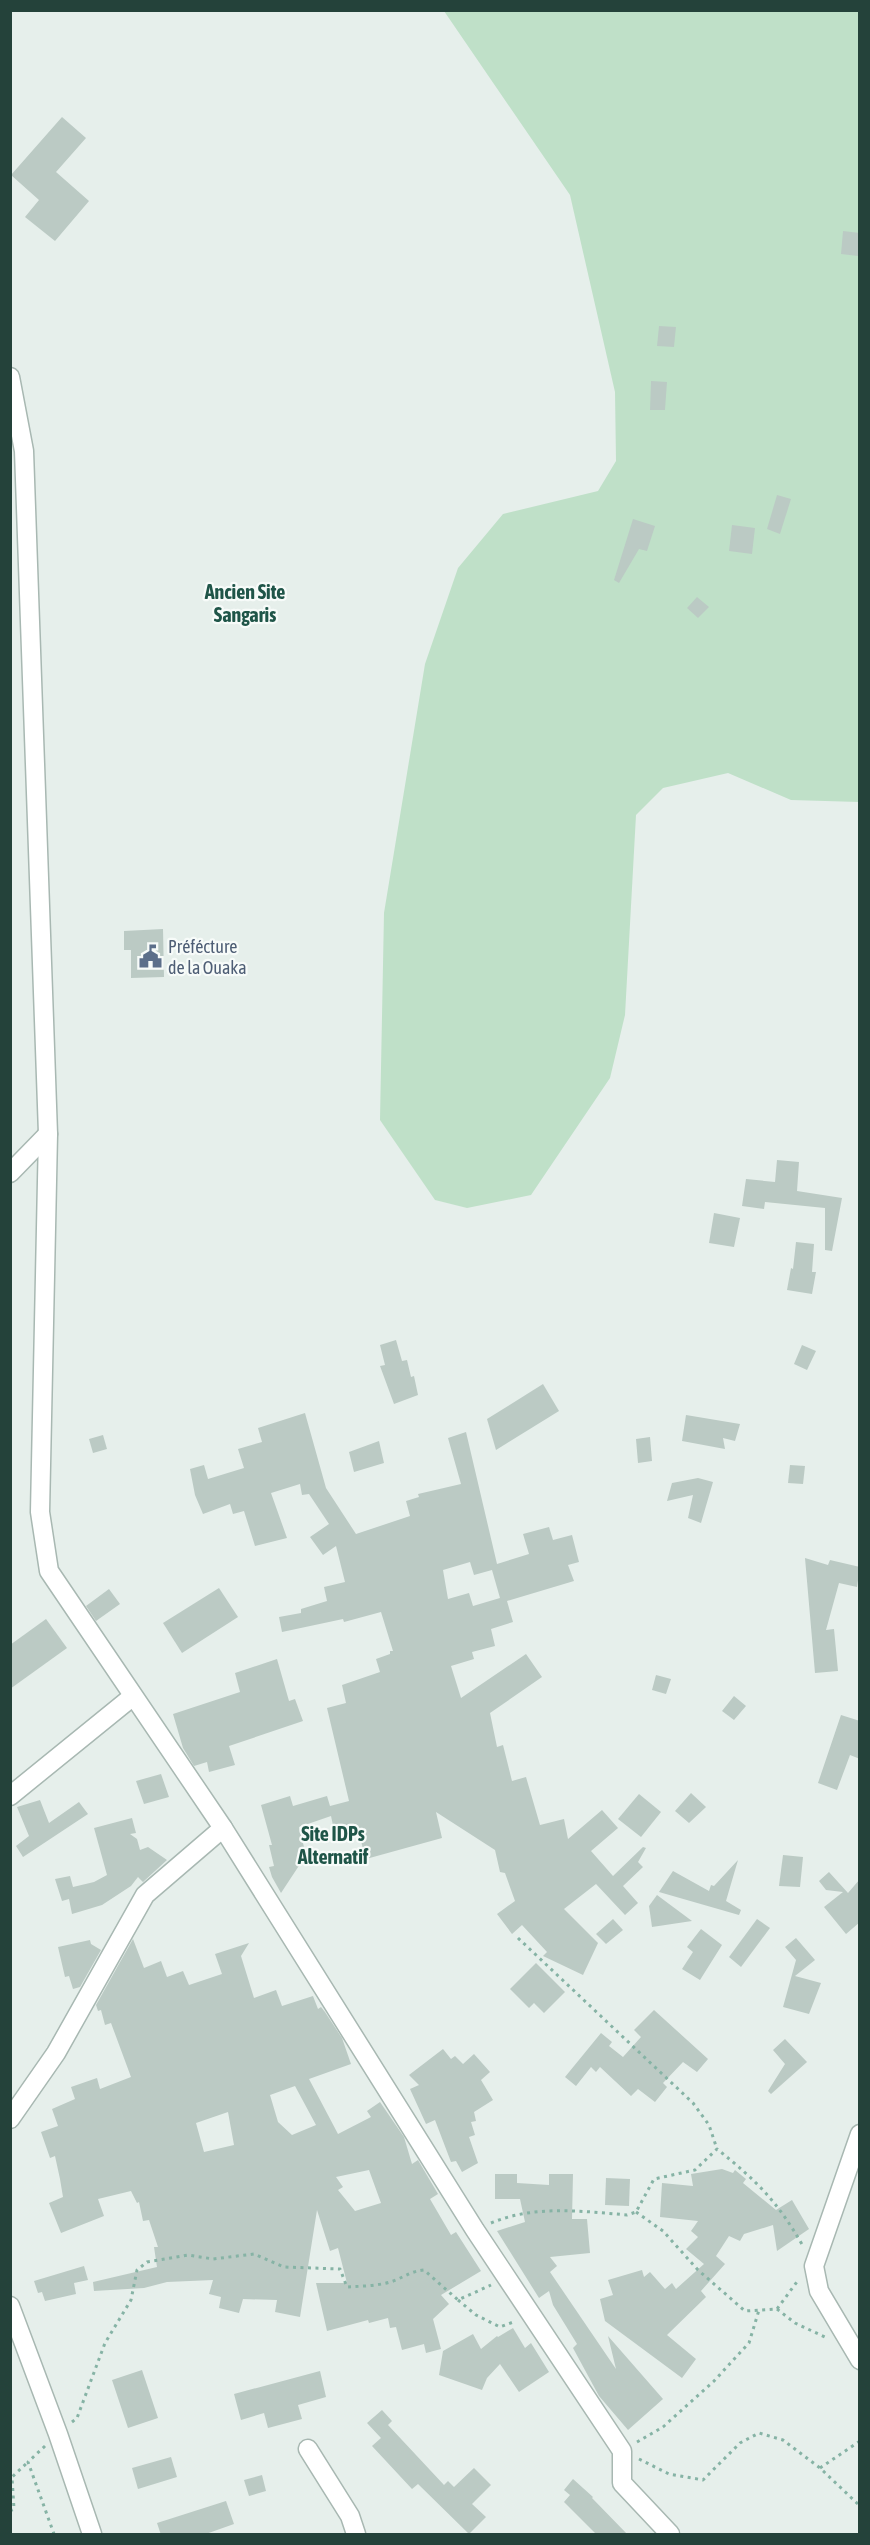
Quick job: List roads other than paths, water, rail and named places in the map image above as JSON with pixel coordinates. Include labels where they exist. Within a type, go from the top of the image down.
[{"type":"street","points":[[10,377],[13,381],[24,451],[48,1134],[40,1512],[49,1571],[132,1697],[223,1828],[475,2230],[622,2451],[622,2483],[670,2535]]},
{"type":"street","points":[[10,1173],[48,1134]]},
{"type":"street","points":[[10,1796],[132,1697]]},
{"type":"street","points":[[10,2119],[56,2053],[145,1895],[223,1828]]},
{"type":"street","points":[[860,2134],[814,2266],[819,2290],[860,2361]]},
{"type":"street","points":[[10,2306],[58,2434],[92,2535]]},
{"type":"street","points":[[308,2449],[350,2516],[356,2535]]},
{"type":"place","name":"Préfécture de la Ouaka","points":[[150,956]]},
{"type":"district","name":"Ancien Site Sangaris","points":[[245,602]]},
{"type":"district","name":"Site IDPs Alternatif","points":[[333,1844]]}]
